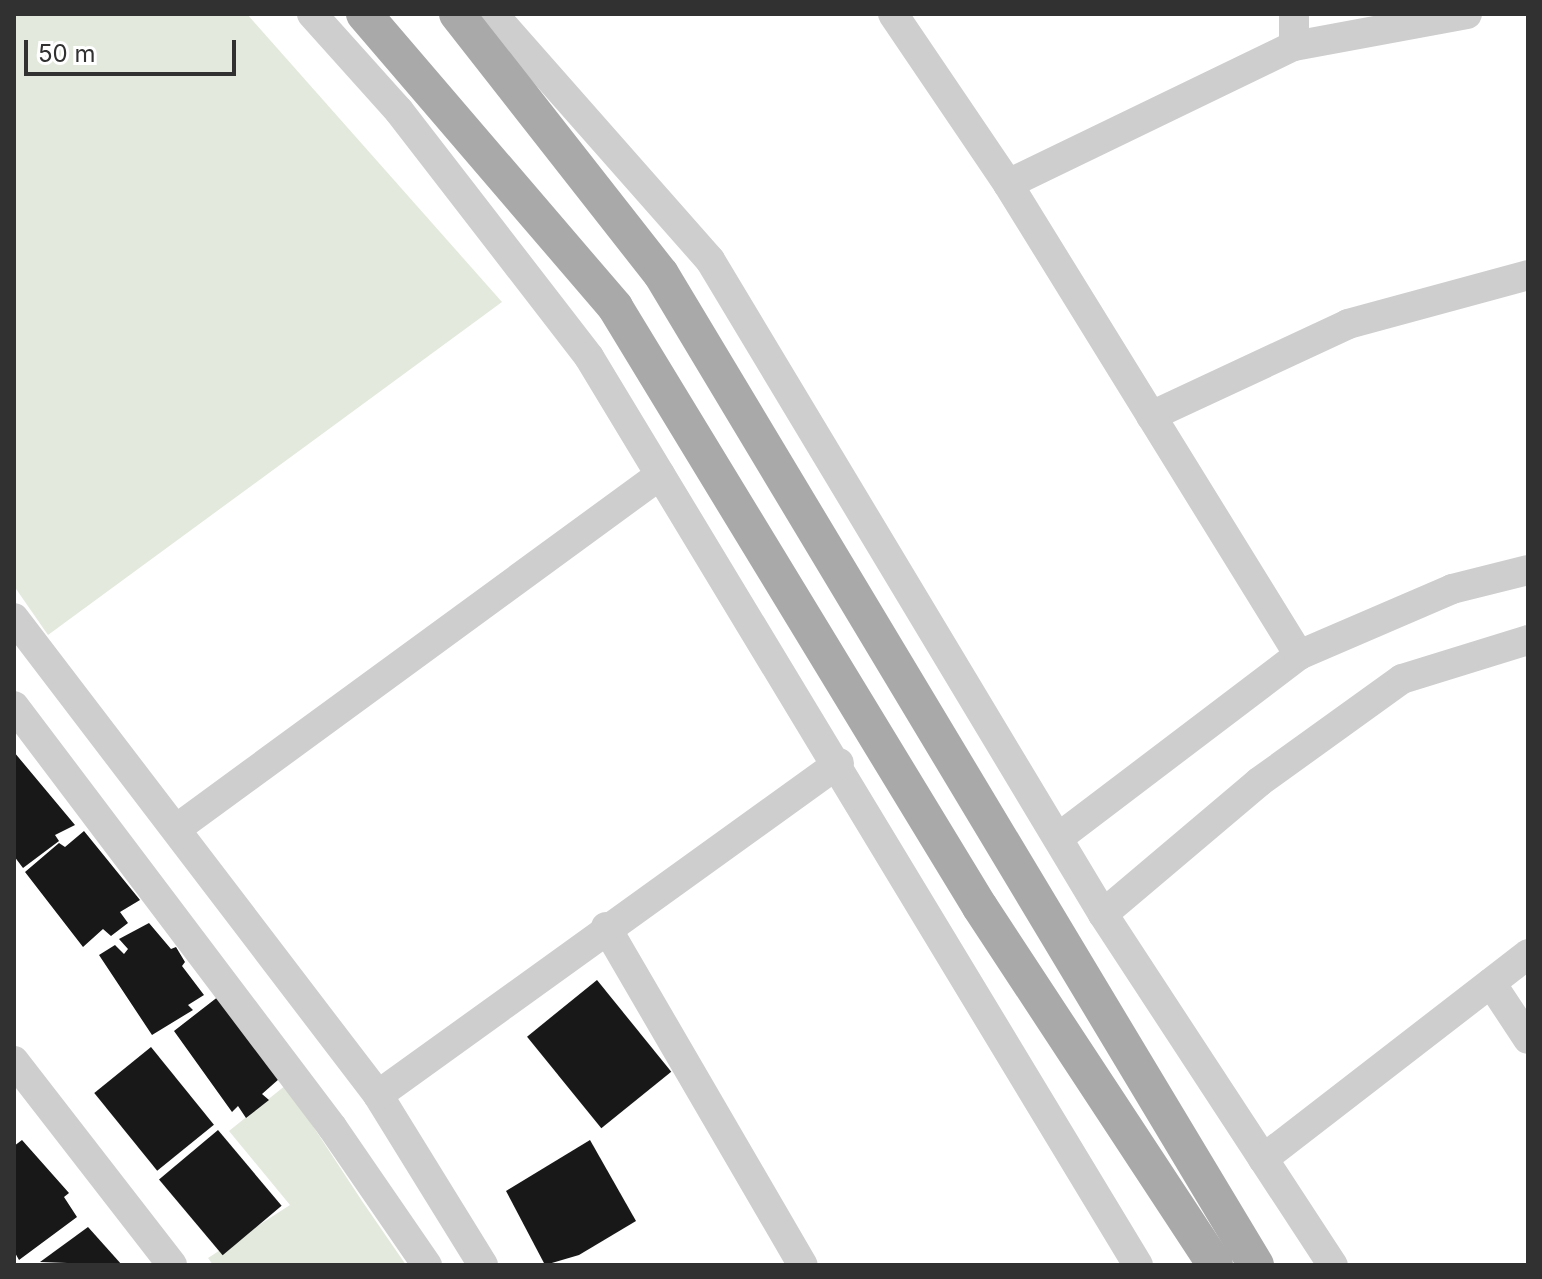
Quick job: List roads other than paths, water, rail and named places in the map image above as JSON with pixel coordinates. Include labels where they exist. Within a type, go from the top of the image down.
[{"type":"main road","points":[[364,14],[615,307],[980,907],[1215,1265]]},
{"type":"main road","points":[[457,14],[661,274],[1256,1265]]},
{"type":"street","points":[[312,14],[399,111],[589,357],[839,763],[1138,1265]]},
{"type":"street","points":[[493,14],[710,260],[1103,914],[1333,1265]]},
{"type":"street","points":[[893,14],[1008,184],[1299,655]]},
{"type":"street","points":[[1294,14],[1294,46]]},
{"type":"street","points":[[1008,184],[1294,46],[1467,14]]},
{"type":"street","points":[[1151,416],[1348,324],[1528,275]]},
{"type":"street","points":[[176,829],[660,475]]},
{"type":"street","points":[[1058,838],[1299,655],[1452,589],[1528,570]]},
{"type":"street","points":[[14,618],[378,1095],[483,1265]]},
{"type":"street","points":[[1103,914],[1259,782],[1402,679],[1528,640]]},
{"type":"street","points":[[14,706],[332,1127],[427,1265]]},
{"type":"street","points":[[378,1095],[606,927],[839,763]]},
{"type":"street","points":[[606,927],[803,1265]]},
{"type":"street","points":[[1263,1159],[1528,954]]},
{"type":"street","points":[[1491,983],[1528,1039]]},
{"type":"street","points":[[14,1061],[172,1265]]}]
